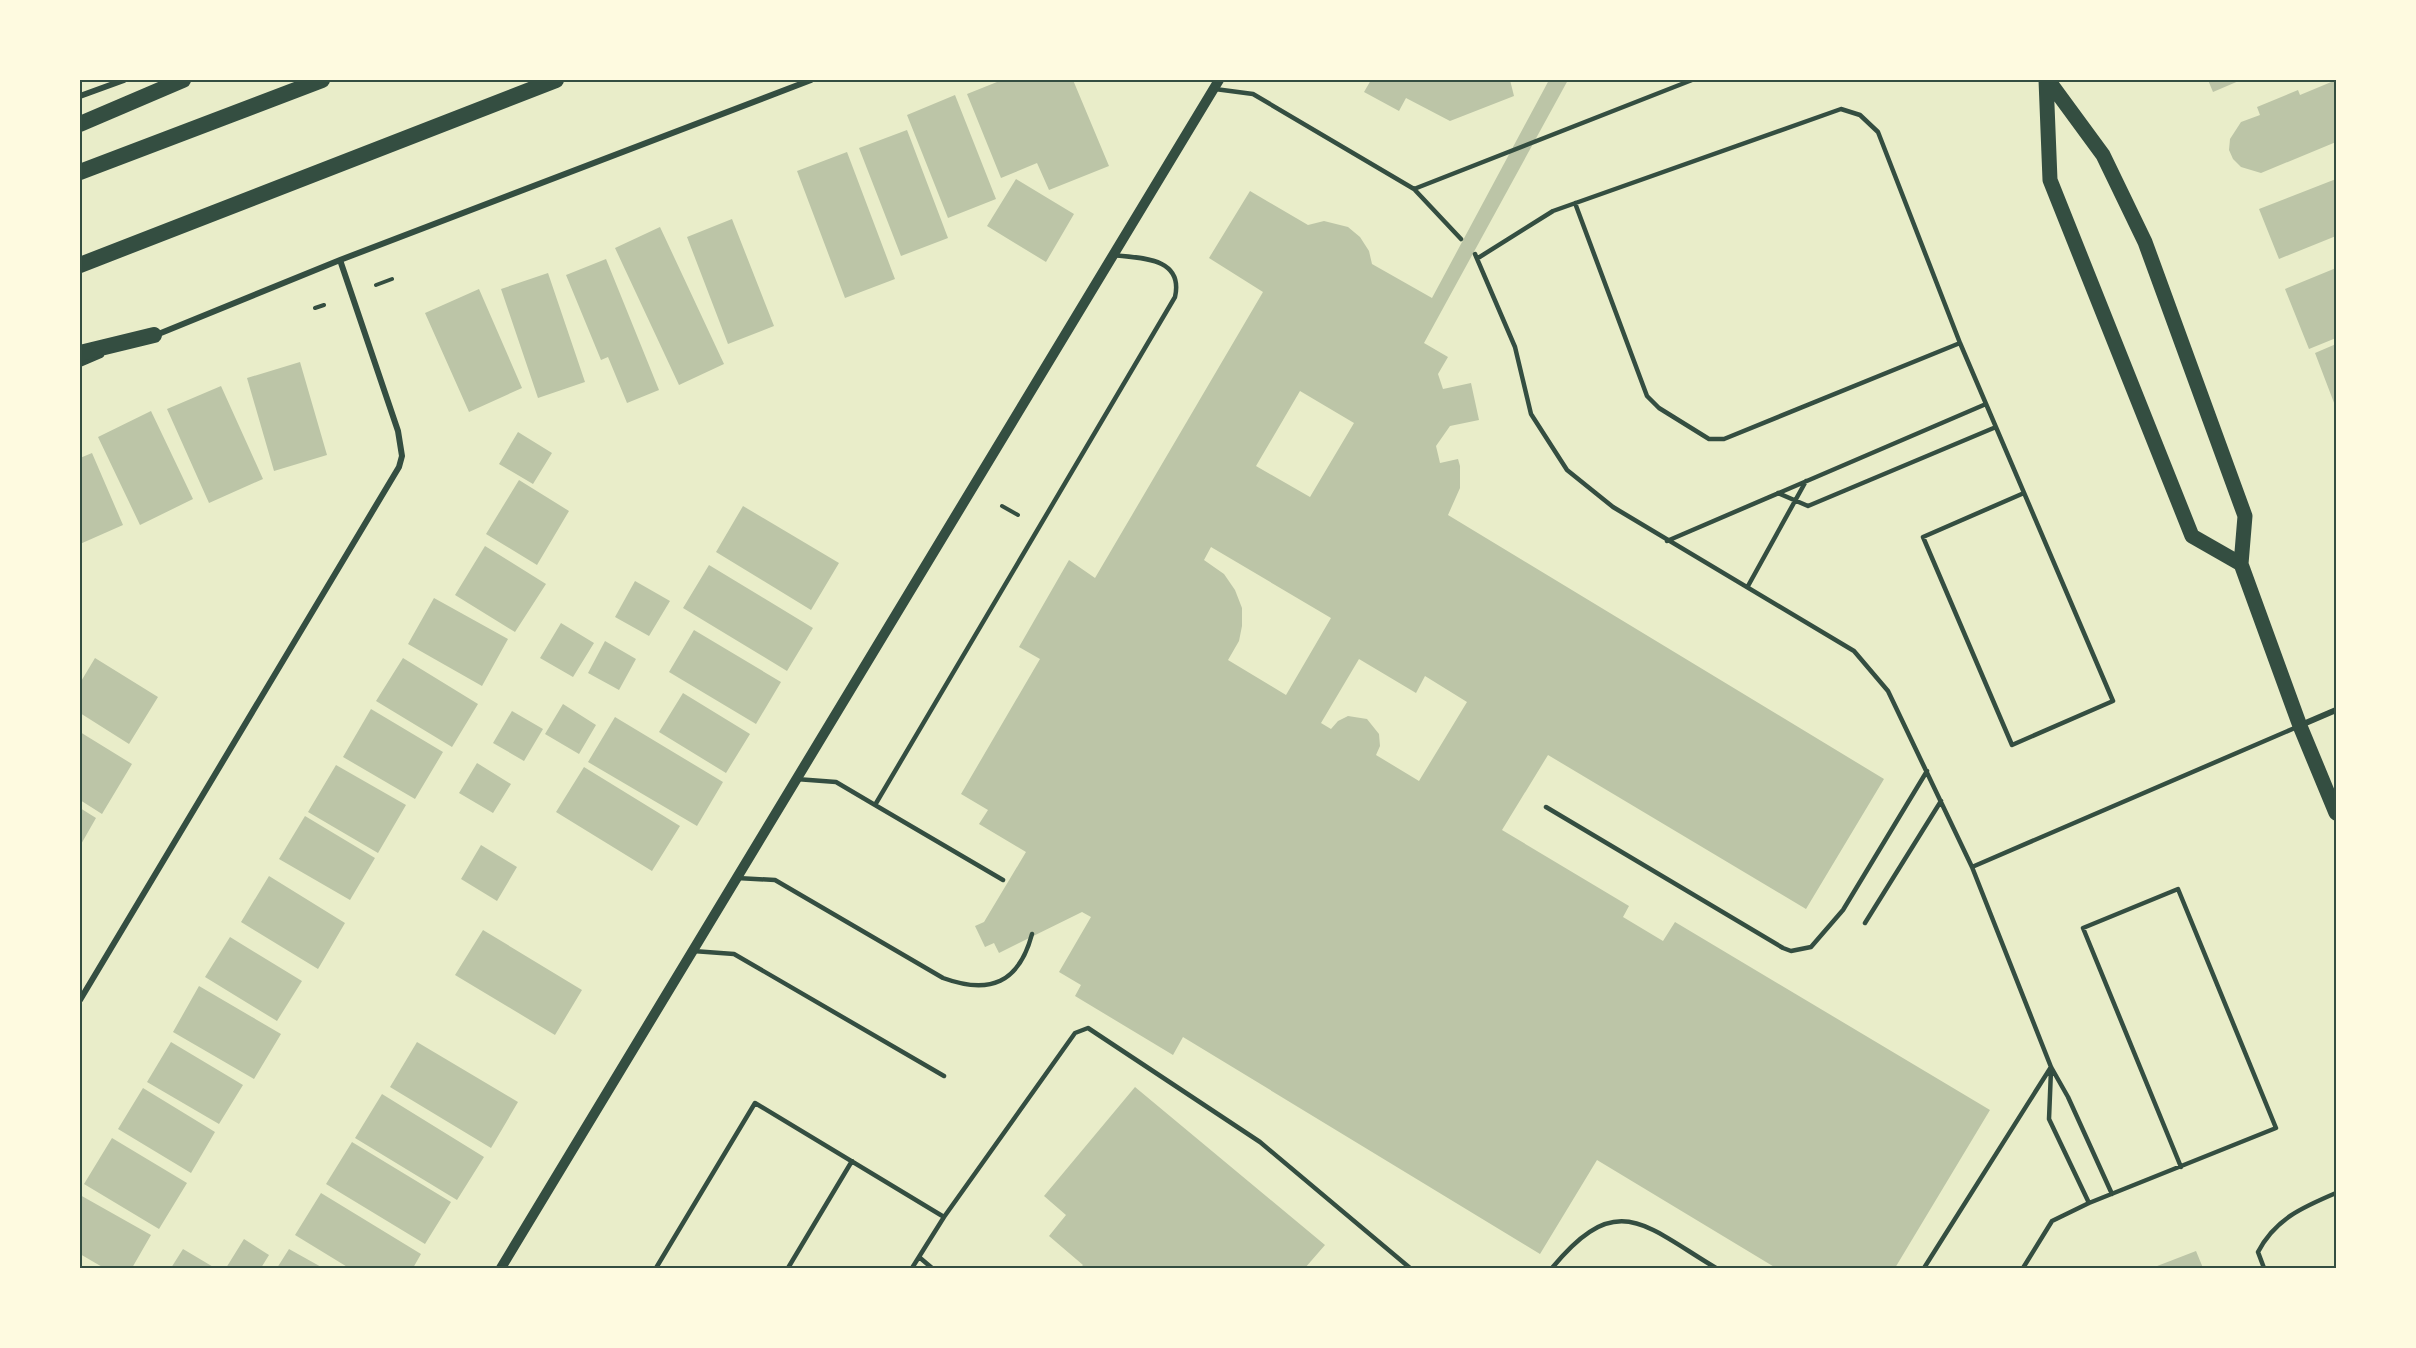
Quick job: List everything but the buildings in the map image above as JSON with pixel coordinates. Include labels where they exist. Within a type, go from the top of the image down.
[{"type":"highway","points":[[80,124],[183,80]]},
{"type":"highway","points":[[80,172],[322,80]]},
{"type":"highway","points":[[80,265],[556,80]]},
{"type":"highway","points":[[80,353],[154,335]]},
{"type":"main road","points":[[2047,80],[2050,180],[2192,537],[2241,564]]},
{"type":"main road","points":[[2047,80],[2103,155],[2145,242],[2245,516],[2241,564],[2300,726],[2337,813]]},
{"type":"street","points":[[80,96],[124,80]]},
{"type":"street","points":[[80,364],[340,260],[811,80]]},
{"type":"street","points":[[501,1269],[1216,84]]},
{"type":"street","points":[[80,1000],[399,468],[402,456],[398,431],[340,260]]},
{"type":"street","points":[[2300,726],[2337,710]]},
{"type":"lane","points":[[1414,189],[1692,80]]},
{"type":"lane","points":[[1216,84],[1253,94],[1414,189],[1461,239]]},
{"type":"lane","points":[[2024,493],[1923,537],[2012,745],[2113,702],[2024,493],[1996,428],[1960,343],[1878,132],[1860,115],[1840,109],[1553,211],[1477,256],[1515,347],[1531,414],[1567,470],[1613,507],[1854,651],[1888,691],[1972,867],[2051,1067],[2068,1097],[2112,1194]]},
{"type":"lane","points":[[1575,203],[1647,396],[1659,408],[1709,439],[1724,439],[1960,343]]},
{"type":"lane","points":[[875,805],[1175,297],[1178,284],[1174,274],[1154,259],[1113,255]]},
{"type":"lane","points":[[1667,541],[1986,404]]},
{"type":"lane","points":[[1778,493],[1808,506],[1835,497],[1996,428]]},
{"type":"lane","points":[[1748,586],[1806,481]]},
{"type":"lane","points":[[1972,867],[2300,726]]},
{"type":"lane","points":[[1546,807],[1791,951],[1811,947],[1843,910],[1928,771]]},
{"type":"lane","points":[[796,779],[836,782],[1003,880]]},
{"type":"lane","points":[[1864,923],[1941,801]]},
{"type":"lane","points":[[737,878],[775,880],[943,978],[967,986],[991,985],[1010,975],[1026,954],[1032,934]]},
{"type":"lane","points":[[2023,1269],[2052,1221],[2089,1203],[2181,1167],[2276,1128],[2178,889],[2083,928],[2181,1167]]},
{"type":"lane","points":[[693,951],[734,954],[944,1076]]},
{"type":"lane","points":[[912,1269],[944,1217],[1074,1034],[1088,1028],[1260,1142],[1410,1269]]},
{"type":"lane","points":[[2051,1067],[2049,1119],[2089,1203]]},
{"type":"lane","points":[[1924,1269],[2051,1067]]},
{"type":"lane","points":[[656,1269],[755,1103],[944,1217]]},
{"type":"lane","points":[[788,1269],[852,1161]]},
{"type":"lane","points":[[2264,1269],[2258,1252],[2268,1232],[2310,1204],[2337,1193]]},
{"type":"lane","points":[[1552,1269],[1572,1245],[1611,1220],[1640,1222],[1716,1269]]},
{"type":"lane","points":[[919,1257],[932,1269]]},
{"type":"path","points":[[376,285],[392,279]]},
{"type":"path","points":[[315,308],[324,305]]},
{"type":"path","points":[[1002,506],[1024,519]]}]
